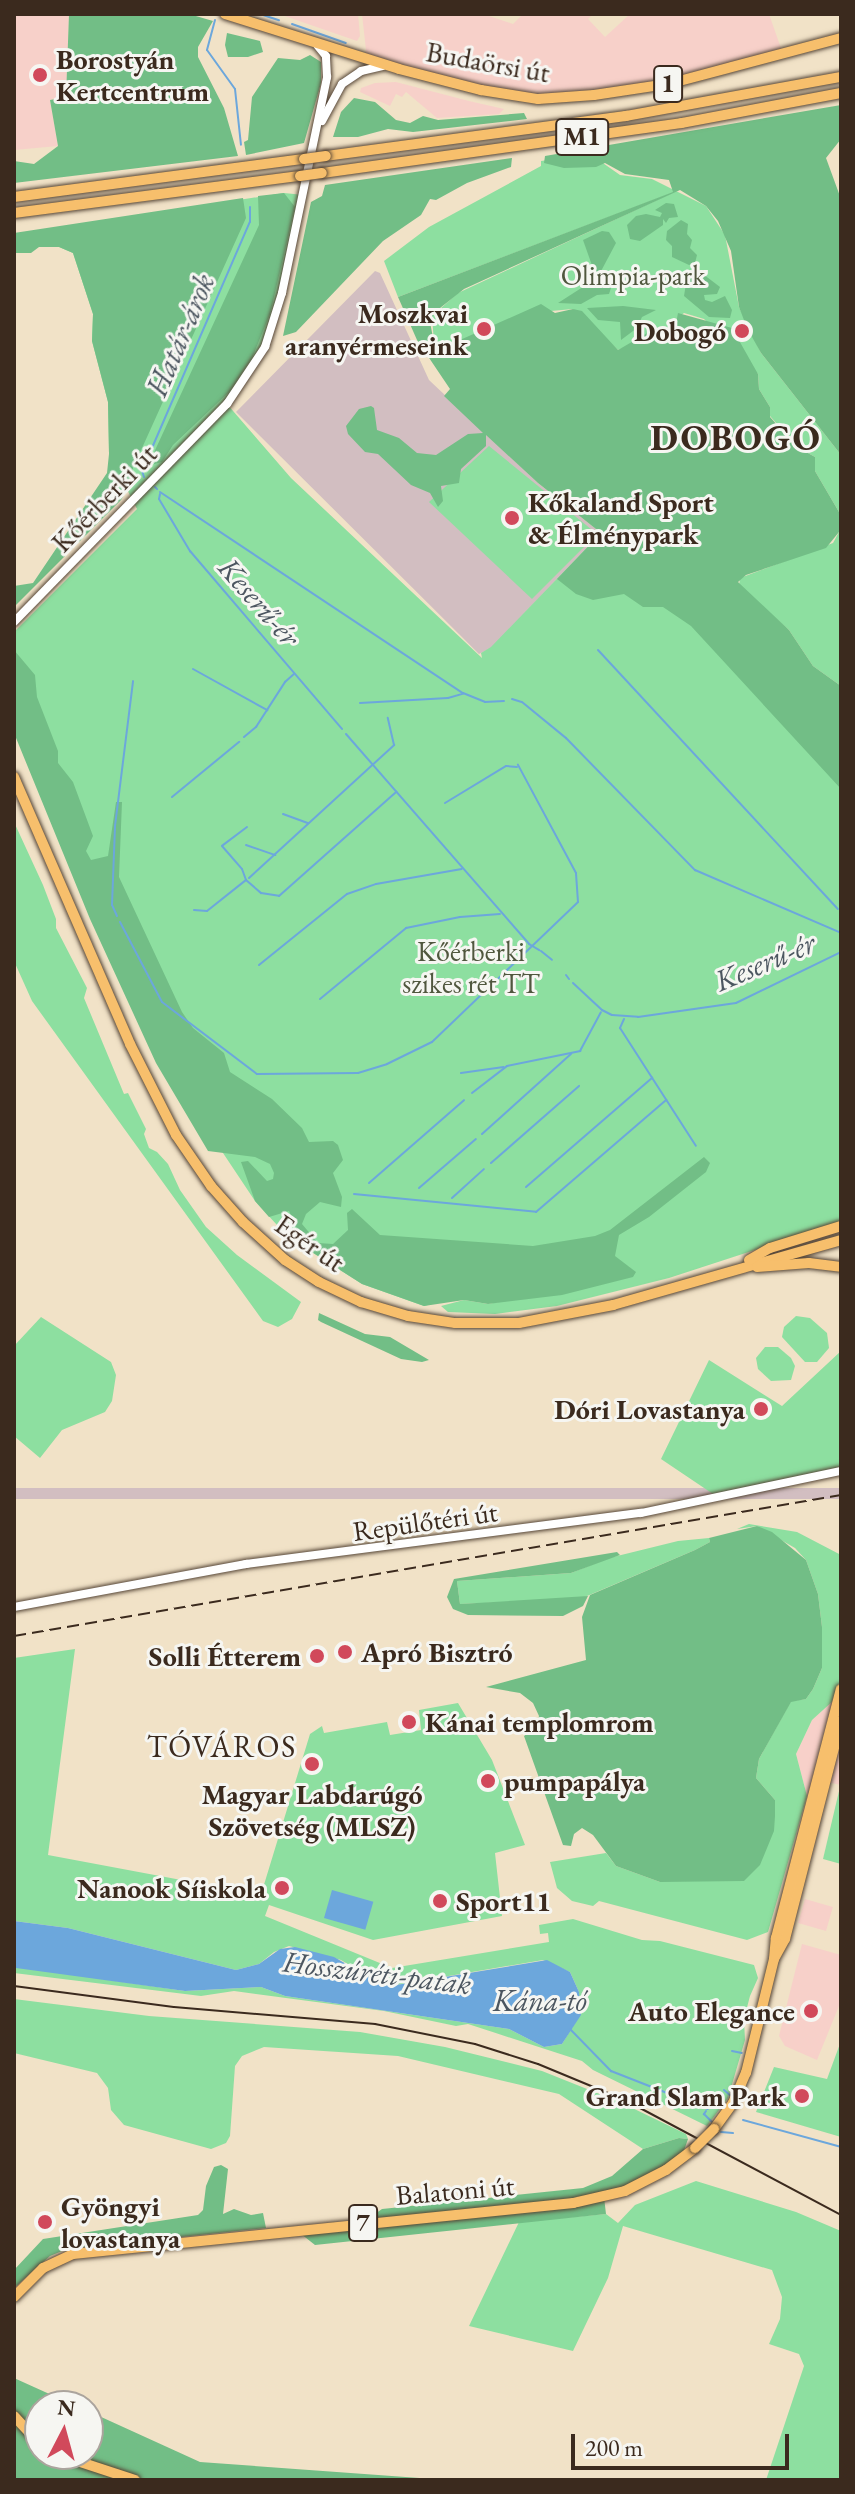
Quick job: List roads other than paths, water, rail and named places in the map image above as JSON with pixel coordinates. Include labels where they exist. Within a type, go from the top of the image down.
[{"type":"main road","name":"Budaörsi út","points":[[225,14],[392,67],[481,90],[561,99],[668,84],[841,38]]},
{"type":"main road","name":"M1","points":[[14,197],[650,112],[841,77]]},
{"type":"main road","name":"M1","points":[[14,213],[675,124],[841,93]]},
{"type":"main road","name":"Egér út","points":[[14,777],[135,1056],[176,1135],[228,1207],[256,1236],[300,1271],[340,1293],[384,1310],[434,1321],[475,1324],[567,1316],[841,1240]]},
{"type":"main road","points":[[731,1270],[770,1248],[841,1226]]},
{"type":"main road","points":[[731,1270],[809,1263],[841,1267]]},
{"type":"main road","name":"Balatoni út","points":[[14,2297],[43,2268],[73,2254],[573,2203],[625,2191],[666,2170],[714,2129],[742,2084],[774,1959],[774,1942],[841,1689]]},
{"type":"main road","name":"Balatoni út","points":[[774,1959],[785,1939],[841,1721]]},
{"type":"main road","points":[[104,2470],[135,2480]]},
{"type":"street","points":[[314,42],[326,56],[327,77]]},
{"type":"street","name":"Kőérberki út","points":[[14,622],[227,404],[259,358],[282,293],[327,77],[334,62],[345,53]]},
{"type":"street","name":"Kőérberki út","points":[[316,136],[342,84],[372,67],[392,67]]},
{"type":"street","name":"Repülőtéri út","points":[[14,1607],[246,1564],[641,1513],[841,1471]]},
{"type":"water","points":[[332,1890],[373,1902],[365,1930],[324,1918]]},
{"type":"water","name":"Kána-tó","points":[[14,1921],[68,1928],[236,1970],[259,1964],[280,1949],[295,1947],[334,1957],[378,1982],[396,1985],[547,1960],[570,1972],[579,1992],[581,2015],[562,2044],[544,2047],[509,2029],[285,1996],[261,1987],[185,1991],[16,1968]]},
{"type":"waterway","points":[[260,14],[279,20]]},
{"type":"waterway","name":"Határ-árok","points":[[215,20],[207,50],[235,89],[241,145]]},
{"type":"waterway","points":[[292,24],[346,43]]},
{"type":"waterway","name":"Határ-árok","points":[[144,477],[142,471],[250,222],[250,207]]},
{"type":"waterway","points":[[160,492],[463,693],[485,702],[504,701]]},
{"type":"waterway","name":"Keserű-ér","points":[[160,494],[159,499],[190,551],[342,729]]},
{"type":"waterway","points":[[598,650],[838,909]]},
{"type":"waterway","points":[[193,669],[267,710]]},
{"type":"waterway","points":[[244,737],[256,727],[285,682],[294,674]]},
{"type":"waterway","points":[[117,916],[112,905],[115,826],[133,681]]},
{"type":"waterway","points":[[360,703],[448,698],[462,694]]},
{"type":"waterway","points":[[512,699],[522,702],[566,738],[695,870],[841,933]]},
{"type":"waterway","points":[[249,878],[394,745],[388,718]]},
{"type":"waterway","name":"Keserű-ér","points":[[346,734],[529,944],[539,950]]},
{"type":"waterway","points":[[172,797],[239,742]]},
{"type":"waterway","points":[[120,922],[162,1002],[257,1074],[358,1073],[387,1064],[432,1042],[578,902],[576,873],[518,765]]},
{"type":"waterway","points":[[445,803],[506,766],[517,767]]},
{"type":"waterway","points":[[247,827],[222,846],[242,869],[246,880],[261,893],[279,896],[396,792]]},
{"type":"waterway","points":[[283,814],[308,823]]},
{"type":"waterway","points":[[246,845],[275,855]]},
{"type":"waterway","points":[[259,965],[347,894],[376,884],[462,869]]},
{"type":"waterway","points":[[194,910],[207,911],[246,880]]},
{"type":"waterway","points":[[320,999],[406,928],[460,917],[500,914]]},
{"type":"waterway","name":"Keserű-ér","points":[[541,951],[552,960]]},
{"type":"waterway","name":"Keserű-ér","points":[[573,983],[602,1010],[612,1015],[638,1017],[736,1003],[841,952]]},
{"type":"waterway","name":"Keserű-ér","points":[[566,975],[569,979]]},
{"type":"waterway","points":[[472,1093],[507,1066],[580,1051],[601,1012]]},
{"type":"waterway","points":[[624,1019],[620,1028],[696,1146]]},
{"type":"waterway","points":[[482,1134],[571,1054]]},
{"type":"waterway","points":[[461,1073],[504,1067]]},
{"type":"waterway","points":[[526,1187],[652,1078]]},
{"type":"waterway","points":[[491,1163],[579,1086]]},
{"type":"waterway","points":[[369,1183],[464,1100]]},
{"type":"waterway","points":[[354,1194],[536,1212],[666,1100]]},
{"type":"waterway","points":[[419,1188],[476,1139]]},
{"type":"waterway","points":[[452,1198],[484,1169]]},
{"type":"waterway","name":"Hosszúréti-patak","points":[[570,2029],[611,2071],[708,2109]]},
{"type":"waterway","points":[[732,2051],[742,2053]]},
{"type":"waterway","points":[[724,2090],[730,2095]]},
{"type":"waterway","points":[[706,2111],[704,2114],[712,2122]]},
{"type":"waterway","name":"Hosszúréti-patak","points":[[743,2120],[841,2147]]},
{"type":"waterway","points":[[721,2132],[733,2133]]},
{"type":"tram line","points":[[14,1986],[174,2007],[375,2024],[475,2044],[538,2064],[625,2100],[841,2215]]},
{"type":"railway","points":[[14,1636],[841,1495]]},
{"type":"place","name":"Borostyán Kertcentrum","points":[[40,75]]},
{"type":"place","name":"Moszkvai aranyérmeseink","points":[[484,329]]},
{"type":"place","name":"Dobogó","points":[[742,331]]},
{"type":"place","name":"Kőkaland Sport & Élménypark","points":[[512,518]]},
{"type":"place","name":"Dóri Lovastanya","points":[[761,1409]]},
{"type":"place","name":"Apró Bisztró","points":[[345,1652]]},
{"type":"place","name":"Solli Étterem","points":[[317,1656]]},
{"type":"place","name":"Kánai templomrom","points":[[409,1722]]},
{"type":"place","name":"Magyar Labdarúgó Szövetség (MLSZ)","points":[[312,1764]]},
{"type":"place","name":"pumpapálya","points":[[488,1781]]},
{"type":"place","name":"Nanook Síiskola","points":[[282,1888]]},
{"type":"place","name":"Sport11","points":[[440,1901]]},
{"type":"place","name":"Auto Elegance","points":[[811,2011]]},
{"type":"place","name":"Grand Slam Park","points":[[802,2096]]},
{"type":"place","name":"Gyöngyi lovastanya","points":[[45,2222]]},
{"type":"district","name":"DOBOGÓ","points":[[736,438]]},
{"type":"district","name":"TÓVÁROS","points":[[222,1747]]},
{"type":"park label","name":"Olimpia-park","points":[[633,275]]},
{"type":"park label","name":"Kőérberki szikes rét TT","points":[[471,967]]}]
